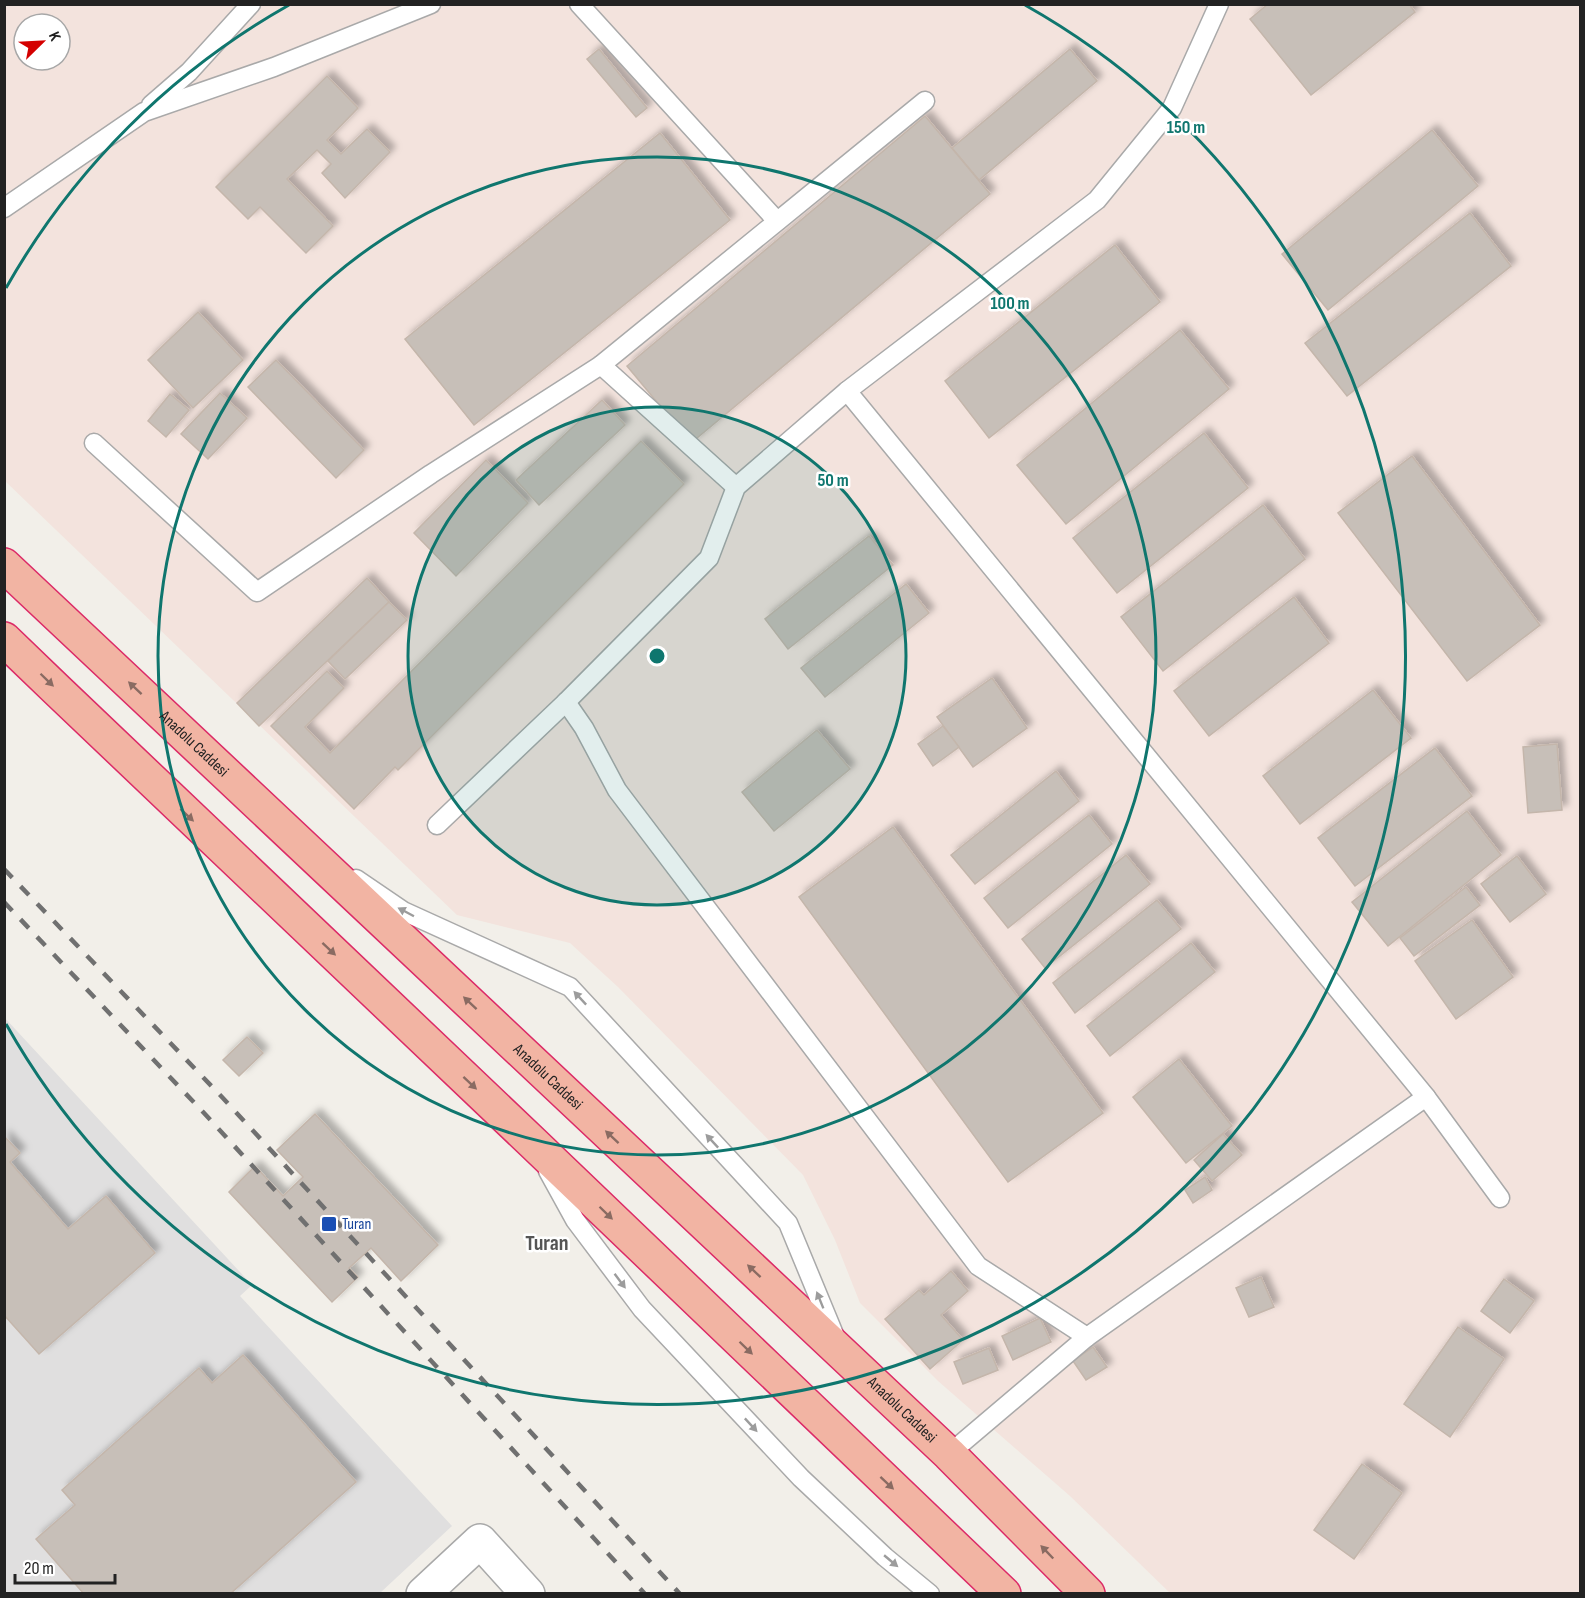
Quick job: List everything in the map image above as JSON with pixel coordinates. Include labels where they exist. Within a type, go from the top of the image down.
[{"type":"highway","name":"Anadolu Caddesi","points":[[4,565],[949,1454],[1088,1593]]},
{"type":"highway","points":[[4,639],[1004,1593]]},
{"type":"street","points":[[423,1593],[480,1541],[528,1593]]},
{"type":"lane","points":[[4,208],[144,112],[189,72],[251,4]]},
{"type":"lane","points":[[144,112],[274,67],[431,4]]},
{"type":"lane","points":[[579,4],[777,221]]},
{"type":"lane","points":[[437,825],[566,702],[709,558],[736,487],[847,391],[1097,200],[1172,108],[1219,4]]},
{"type":"lane","points":[[94,443],[257,592],[431,474],[601,364],[925,101]]},
{"type":"lane","points":[[601,364],[736,487]]},
{"type":"lane","points":[[847,391],[1426,1097],[1500,1198]]},
{"type":"lane","points":[[566,702],[584,728],[617,790],[978,1266],[1086,1337]]},
{"type":"lane","points":[[285,829],[403,911],[570,987],[788,1223],[842,1354]]},
{"type":"lane","points":[[949,1454],[1086,1337],[1426,1097]]},
{"type":"lane","points":[[533,1143],[575,1220],[642,1308],[801,1478],[885,1557],[930,1593]]},
{"type":"shaded area","points":[[4,5],[1580,5],[1580,1593],[1170,1593],[1070,1496],[938,1381],[860,1303],[835,1240],[803,1175],[618,987],[570,943],[457,915],[5,481]]},
{"type":"shaded area","points":[[4,1017],[252,1285],[240,1296],[452,1526],[380,1593],[5,1593]]},
{"type":"building","points":[[1268,4],[1409,4],[1415,12],[1311,95],[1250,19]]},
{"type":"building","points":[[599,49],[647,108],[636,117],[587,59]]},
{"type":"building","points":[[1070,49],[1097,81],[979,180],[952,148]]},
{"type":"building","points":[[327,76],[358,108],[327,140],[341,154],[367,129],[390,152],[345,198],[322,173],[331,164],[317,150],[287,179],[333,226],[306,253],[260,207],[248,219],[216,187]]},
{"type":"building","points":[[925,116],[990,194],[691,443],[627,366]]},
{"type":"building","points":[[1432,130],[1478,186],[1328,310],[1282,254]]},
{"type":"building","points":[[660,133],[730,220],[474,425],[405,339]]},
{"type":"building","points":[[1470,213],[1511,266],[1347,396],[1305,343]]},
{"type":"building","points":[[1115,245],[1160,302],[989,438],[945,381]]},
{"type":"building","points":[[198,312],[243,360],[193,408],[148,360]]},
{"type":"building","points":[[1180,330],[1229,389],[1066,524],[1017,465]]},
{"type":"building","points":[[276,360],[364,450],[336,478],[248,387]]},
{"type":"building","points":[[220,393],[247,418],[208,459],[181,434]]},
{"type":"building","points":[[170,394],[189,410],[166,437],[148,421]]},
{"type":"building","points":[[602,400],[625,425],[539,505],[516,480]]},
{"type":"building","points":[[1204,433],[1248,488],[1117,593],[1073,538]]},
{"type":"building","points":[[641,441],[684,484],[398,770],[395,767],[354,809],[271,726],[327,671],[344,688],[305,727],[330,753]]},
{"type":"building","points":[[1412,456],[1540,625],[1467,681],[1338,513]]},
{"type":"building","points":[[486,460],[528,503],[456,576],[414,533]]},
{"type":"building","points":[[1263,505],[1305,559],[1163,671],[1121,617]]},
{"type":"building","points":[[869,536],[893,565],[788,649],[765,619]]},
{"type":"building","points":[[367,578],[389,602],[259,726],[237,703]]},
{"type":"building","points":[[906,584],[929,613],[825,697],[801,668]]},
{"type":"building","points":[[1294,597],[1329,643],[1209,736],[1174,691]]},
{"type":"building","points":[[389,602],[407,620],[345,679],[328,661]]},
{"type":"building","points":[[992,678],[1027,728],[973,767],[937,717]]},
{"type":"building","points":[[1373,690],[1411,738],[1300,824],[1263,776]]},
{"type":"building","points":[[943,726],[959,747],[933,766],[918,744]]},
{"type":"building","points":[[817,730],[850,769],[774,831],[742,792]]},
{"type":"building","points":[[1557,744],[1562,810],[1528,813],[1523,747]]},
{"type":"building","points":[[1435,748],[1472,796],[1355,886],[1318,838]]},
{"type":"building","points":[[1056,771],[1079,801],[975,884],[951,855]]},
{"type":"building","points":[[1467,811],[1501,855],[1388,946],[1352,902]]},
{"type":"building","points":[[1089,815],[1112,844],[1008,928],[984,898]]},
{"type":"building","points":[[893,827],[1103,1113],[1008,1182],[799,897]]},
{"type":"building","points":[[1126,855],[1150,884],[1045,968],[1022,939]]},
{"type":"building","points":[[1517,856],[1546,894],[1510,922],[1481,884]]},
{"type":"building","points":[[1466,887],[1480,905],[1414,956],[1400,938]]},
{"type":"building","points":[[1157,900],[1181,929],[1075,1013],[1053,983]]},
{"type":"building","points":[[1472,920],[1513,977],[1456,1019],[1415,961]]},
{"type":"building","points":[[1191,943],[1215,972],[1110,1056],[1087,1026]]},
{"type":"building","points":[[247,1037],[263,1053],[239,1076],[223,1060]]},
{"type":"building","points":[[1179,1059],[1232,1126],[1186,1163],[1133,1097]]},
{"type":"building","points":[[315,1114],[438,1245],[401,1281],[371,1248],[349,1268],[358,1277],[332,1302],[229,1192],[255,1166],[283,1196],[303,1177],[277,1150]]},
{"type":"building","points":[[1223,1134],[1242,1155],[1212,1181],[1194,1160]]},
{"type":"building","points":[[4,1136],[20,1153],[10,1162],[68,1229],[106,1196],[155,1253],[39,1354],[4,1315]]},
{"type":"building","points":[[1205,1177],[1212,1190],[1193,1203],[1185,1190]]},
{"type":"building","points":[[951,1271],[968,1291],[941,1315],[963,1340],[930,1369],[885,1319],[919,1290],[924,1295]]},
{"type":"building","points":[[1261,1277],[1274,1307],[1249,1317],[1236,1288]]},
{"type":"building","points":[[1504,1279],[1534,1301],[1510,1333],[1481,1311]]},
{"type":"building","points":[[1040,1318],[1051,1342],[1013,1360],[1002,1336]]},
{"type":"building","points":[[1458,1327],[1504,1359],[1450,1437],[1404,1404]]},
{"type":"building","points":[[1093,1347],[1107,1367],[1086,1380],[1073,1361]]},
{"type":"building","points":[[989,1348],[998,1370],[963,1384],[954,1362]]},
{"type":"building","points":[[243,1355],[356,1482],[230,1594],[84,1594],[36,1539],[75,1505],[62,1490],[199,1368],[212,1383]]},
{"type":"building","points":[[1362,1464],[1402,1493],[1354,1559],[1314,1530]]},
{"type":"railway","points":[[4,869],[221,1096],[680,1594]]},
{"type":"railway","points":[[4,902],[204,1113],[645,1594]]},
{"type":"place","name":"Turan","points":[[329,1224]]},
{"type":"district","name":"Turan","points":[[547,1243]]}]
